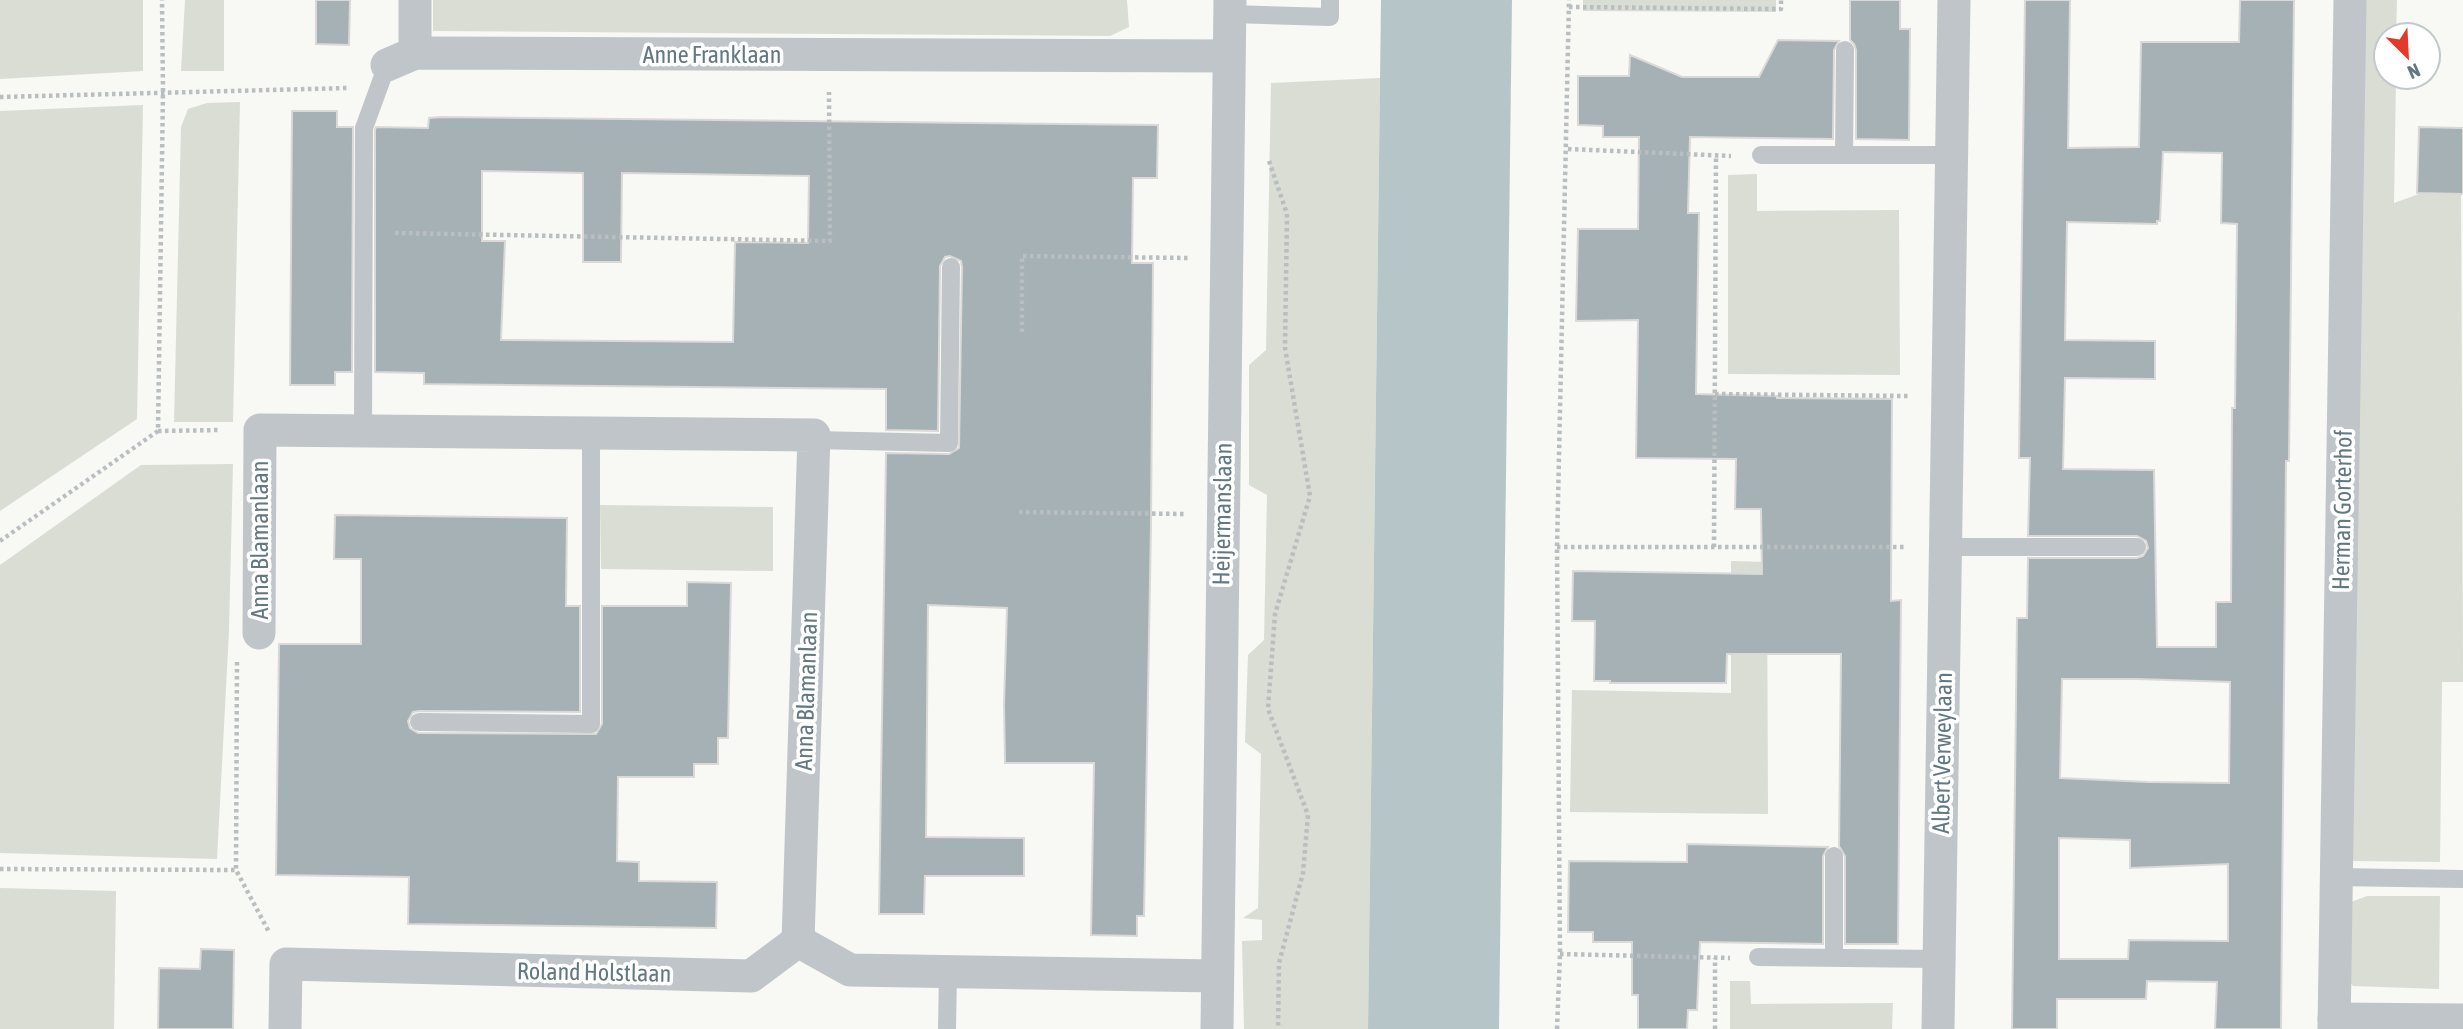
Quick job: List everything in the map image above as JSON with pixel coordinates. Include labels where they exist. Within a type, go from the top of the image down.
[{"type":"street","points":[[394,68],[415,0]]},
{"type":"street","name":"Albert Verweylaan","points":[[1938,1029],[1954,0]]},
{"type":"street","name":"Herman Gorterhof","points":[[2350,0],[2334,1024],[2463,1020]]},
{"type":"street","name":"Heijermanslaan","points":[[1217,1029],[1230,7]]},
{"type":"street","name":"Anne Franklaan","points":[[394,68],[829,54],[1228,56]]},
{"type":"street","name":"Anna Blamanlaan","points":[[259,633],[260,430],[814,435],[798,941]]},
{"type":"street","points":[[798,941],[850,970],[1216,976]]},
{"type":"street","name":"Roland Holstlaan","points":[[286,964],[751,976],[798,941]]},
{"type":"street","points":[[285,1029],[286,964]]},
{"type":"lane","points":[[1230,7],[1330,17],[1331,0]]},
{"type":"lane","points":[[1844,155],[1845,50]]},
{"type":"lane","points":[[363,431],[364,128],[394,68]]},
{"type":"lane","points":[[1761,155],[1951,155]]},
{"type":"lane","name":"Anna Blamanlaan","points":[[814,440],[949,443],[951,267]]},
{"type":"lane","points":[[419,722],[591,724],[591,432]]},
{"type":"lane","points":[[1946,547],[2137,548]]},
{"type":"lane","points":[[1833,856],[1834,957]]},
{"type":"lane","points":[[2335,877],[2463,879]]},
{"type":"lane","points":[[1758,957],[1938,959]]},
{"type":"lane","points":[[947,1029],[948,972]]},
{"type":"path","points":[[158,430],[162,0]]},
{"type":"path","points":[[1558,1029],[1560,954],[1557,547],[1569,0]]},
{"type":"path","points":[[1569,8],[1781,9],[1781,0]]},
{"type":"path","points":[[363,241],[830,241],[829,54]]},
{"type":"path","points":[[0,97],[163,92],[394,68]]},
{"type":"path","points":[[1567,149],[1716,156],[1761,155]]},
{"type":"path","points":[[1266,154],[1287,214],[1285,348],[1310,496],[1275,614],[1268,709],[1307,814],[1303,873],[1279,963],[1278,1029]]},
{"type":"path","points":[[1714,547],[1716,156]]},
{"type":"path","points":[[1021,332],[1022,256],[1225,259]]},
{"type":"path","points":[[1714,394],[1948,396]]},
{"type":"path","points":[[0,541],[158,430],[260,430]]},
{"type":"path","points":[[1019,512],[1222,515]]},
{"type":"path","points":[[1557,547],[1946,547]]},
{"type":"path","name":"Anna Blamanlaan","points":[[236,870],[236,654],[259,633]]},
{"type":"path","points":[[0,869],[236,870],[286,964]]},
{"type":"path","points":[[1560,954],[1758,957]]},
{"type":"path","points":[[1715,958],[1715,1029]]},
{"type":"shaded area","points":[[0,0],[143,0],[143,71],[0,79]]},
{"type":"shaded area","points":[[185,0],[224,0],[224,71],[181,71]]},
{"type":"shaded area","points":[[433,0],[1127,0],[1129,27],[1110,36],[433,31]]},
{"type":"shaded area","points":[[1381,0],[1512,0],[1499,1029],[1368,1029]]},
{"type":"shaded area","points":[[1583,0],[1776,0],[1776,12],[1583,11]]},
{"type":"shaded area","points":[[2360,0],[2397,0],[2396,21],[2372,21],[2372,91],[2396,91],[2394,203],[2461,179],[2463,682],[2442,682],[2440,862],[2351,861]]},
{"type":"shaded area","points":[[1380,78],[1368,1029],[1244,1029],[1242,941],[1262,940],[1262,920],[1243,918],[1258,908],[1261,754],[1245,742],[1248,655],[1264,640],[1267,495],[1249,485],[1249,365],[1266,350],[1271,83]]},
{"type":"shaded area","points":[[240,102],[233,422],[174,422],[181,127],[188,109],[207,103]]},
{"type":"shaded area","points":[[143,105],[137,419],[0,511],[0,111]]},
{"type":"shaded area","points":[[1757,174],[1757,211],[1899,210],[1900,375],[1728,374],[1728,175]]},
{"type":"shaded area","points":[[233,464],[229,631],[217,859],[0,853],[0,565],[141,465]]},
{"type":"shaded area","points":[[600,505],[773,507],[773,571],[601,569]]},
{"type":"shaded area","points":[[1731,561],[1767,562],[1768,814],[1570,812],[1572,690],[1731,693]]},
{"type":"shaded area","points":[[0,888],[116,891],[114,1029],[0,1029]]},
{"type":"shaded area","points":[[2367,896],[2440,896],[2439,989],[2353,986],[2350,982],[2351,902]]},
{"type":"shaded area","points":[[1730,981],[1750,981],[1751,1004],[1893,1003],[1892,1029],[1730,1029]]},
{"type":"building","points":[[316,0],[350,0],[349,45],[316,44]]},
{"type":"building","points":[[1850,0],[1900,0],[1900,29],[1910,29],[1909,140],[1856,139],[1856,50],[1850,40]]},
{"type":"building","points":[[2025,0],[2070,0],[2068,148],[2139,147],[2141,42],[2239,42],[2240,0],[2294,0],[2289,461],[2286,461],[2281,1029],[2215,1029],[2217,982],[2147,981],[2146,999],[2057,999],[2057,1029],[2012,1029],[2017,618],[2027,618],[2028,558],[2137,558],[2143,556],[2148,548],[2146,541],[2137,536],[2028,536],[2030,458],[2019,458]],"holes":[[[2163,152],[2222,153],[2221,223],[2237,224],[2231,602],[2216,602],[2216,647],[2157,647],[2154,470],[2063,469],[2065,378],[2155,379],[2155,341],[2065,340],[2067,222],[2157,224],[2157,221],[2160,221]],[[2062,679],[2230,682],[2229,783],[2060,778]],[[2059,838],[2130,840],[2130,868],[2228,864],[2228,941],[2129,940],[2128,959],[2059,959]]]},
{"type":"building","points":[[1778,40],[1839,41],[1834,50],[1833,139],[1690,137],[1688,213],[1699,213],[1696,394],[1892,399],[1891,601],[1901,600],[1898,944],[1845,944],[1845,856],[1839,846],[1841,654],[1727,654],[1726,683],[1610,683],[1594,681],[1595,621],[1572,621],[1573,571],[1762,574],[1761,509],[1735,509],[1736,459],[1636,458],[1638,320],[1576,321],[1578,229],[1638,229],[1639,137],[1603,137],[1603,126],[1578,125],[1578,76],[1629,76],[1630,55],[1682,77],[1759,77]]},
{"type":"building","points":[[292,111],[337,111],[337,127],[353,127],[352,372],[335,372],[335,385],[290,385]]},
{"type":"building","points":[[429,118],[1158,125],[1157,178],[1133,178],[1132,263],[1153,263],[1144,916],[1137,916],[1137,936],[1091,935],[1094,763],[1005,763],[1007,608],[928,605],[926,837],[1024,838],[1024,876],[925,876],[924,914],[879,914],[886,453],[949,454],[959,448],[961,261],[950,256],[945,257],[940,266],[938,431],[886,430],[886,389],[424,384],[424,373],[375,372],[375,130],[376,127],[428,128]],"holes":[[[482,171],[583,173],[583,262],[621,262],[622,173],[809,176],[808,243],[735,242],[733,342],[501,340],[505,241],[482,241]]]},
{"type":"building","points":[[2419,127],[2463,128],[2463,194],[2417,193]]},
{"type":"building","points":[[335,515],[567,518],[566,606],[580,606],[580,712],[419,711],[413,712],[408,721],[410,728],[418,733],[596,734],[602,724],[602,606],[687,606],[687,582],[731,583],[728,738],[718,738],[718,764],[694,764],[694,777],[618,777],[617,861],[639,862],[639,881],[717,882],[716,928],[408,924],[409,877],[276,875],[279,644],[361,644],[361,559],[334,559]]},
{"type":"building","points":[[1687,844],[1828,847],[1823,856],[1823,944],[1700,942],[1697,1010],[1688,1010],[1687,1029],[1638,1029],[1638,995],[1632,995],[1632,942],[1593,942],[1593,932],[1568,932],[1569,861],[1687,862]]},
{"type":"building","points":[[201,949],[234,950],[233,1029],[158,1029],[159,968],[200,969]]}]
